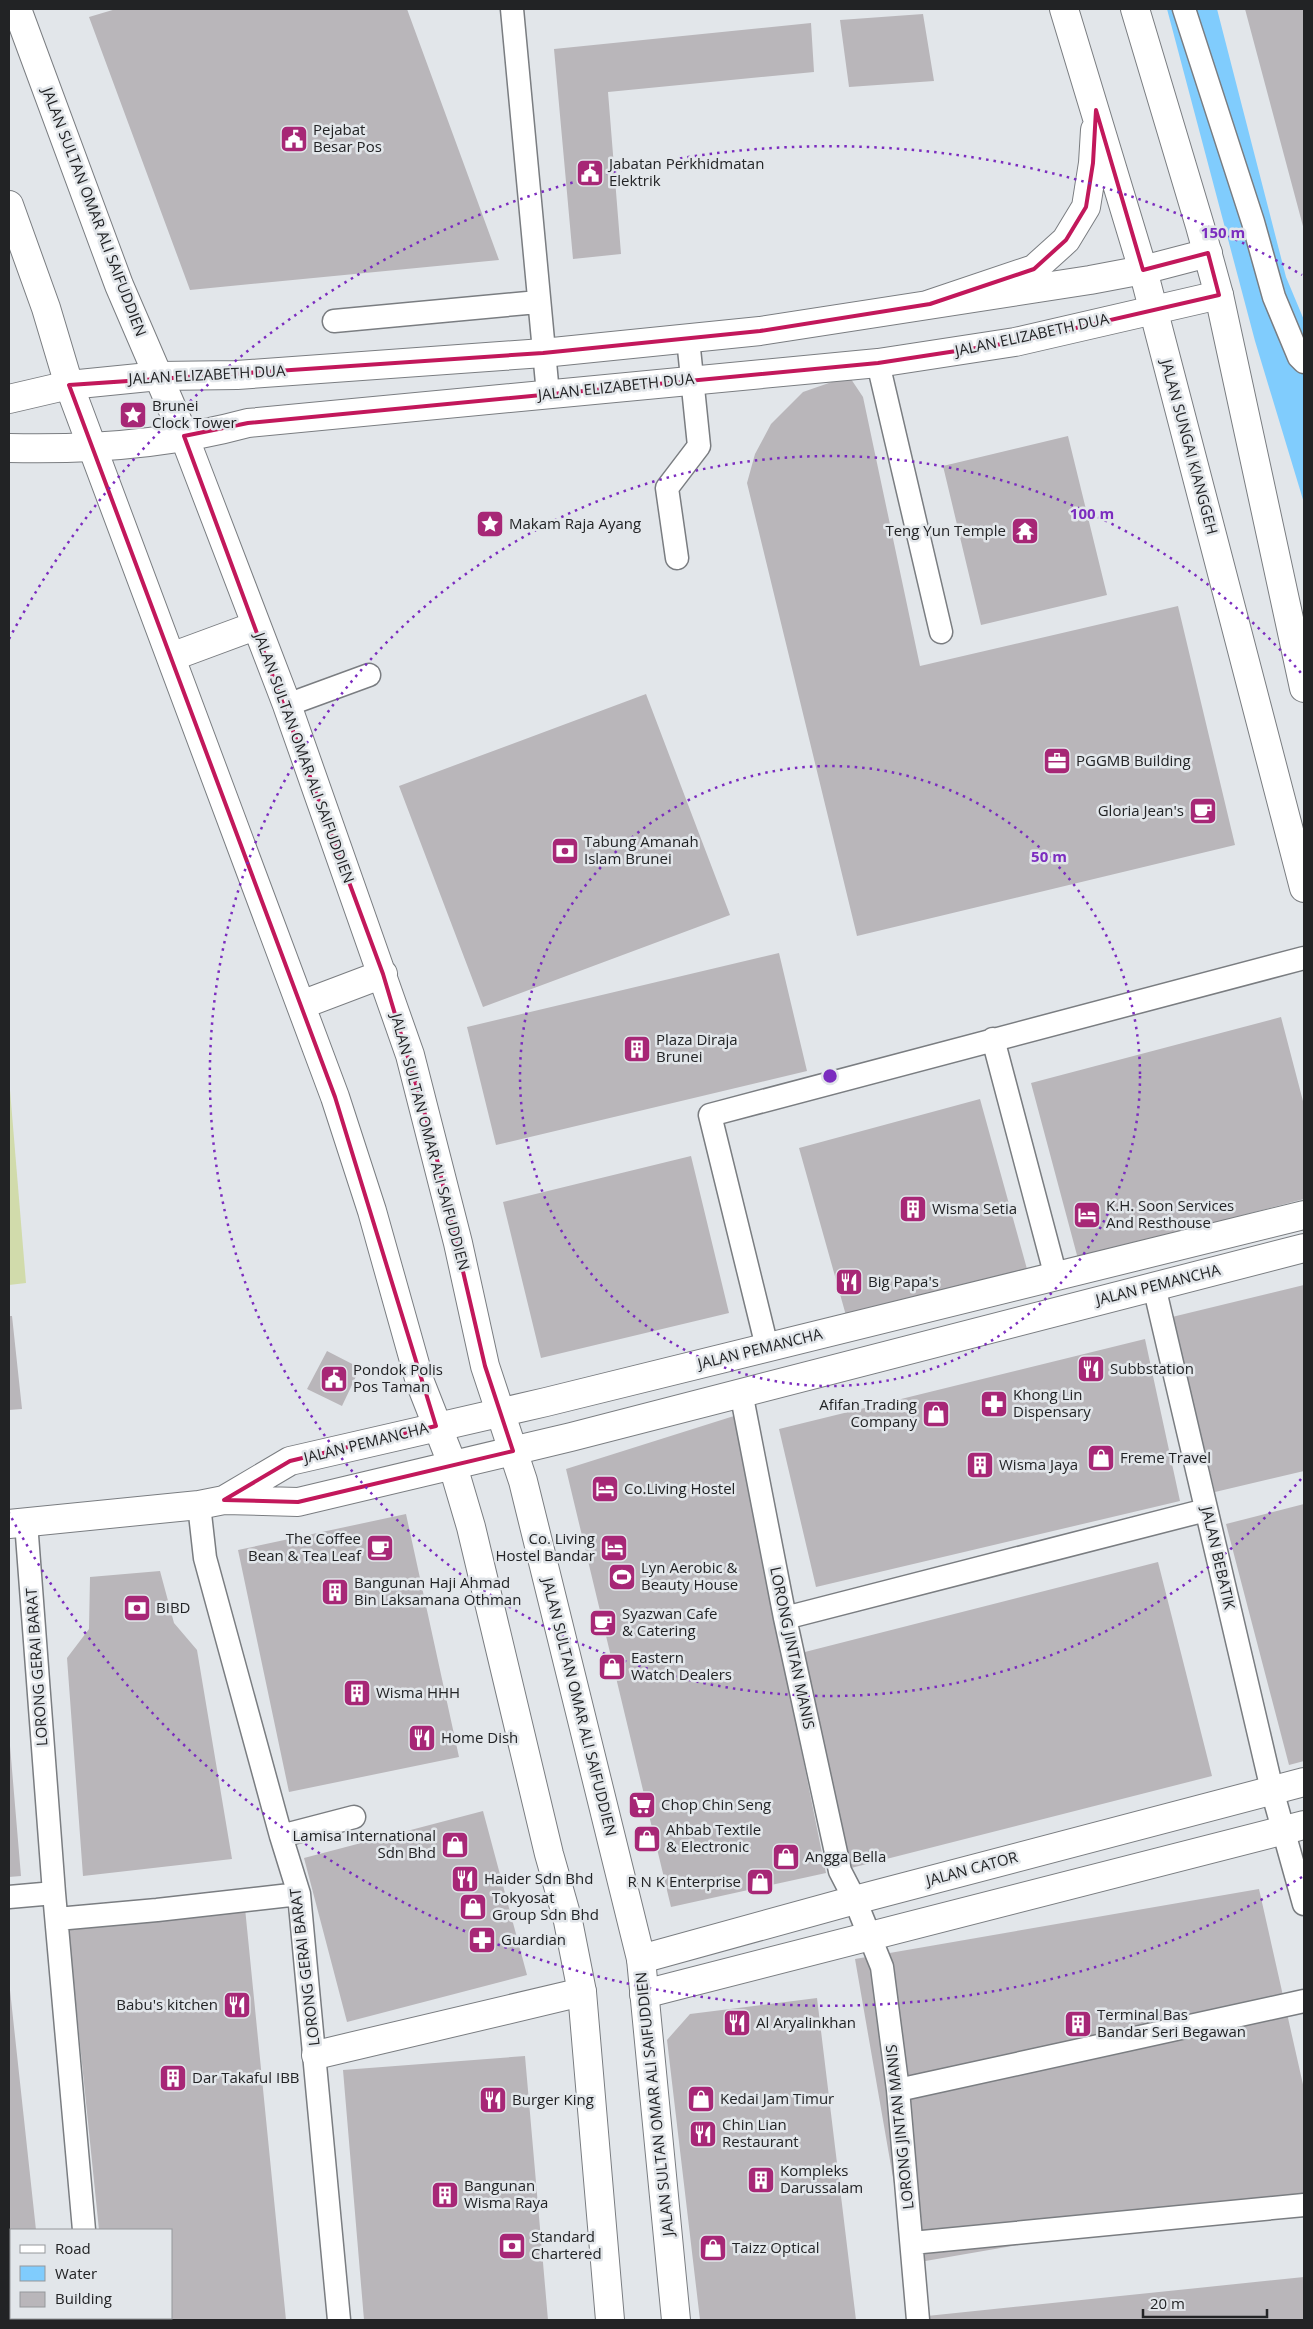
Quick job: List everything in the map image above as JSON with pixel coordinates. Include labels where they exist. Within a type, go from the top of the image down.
[{"type":"main road","name":"JALAN SULTAN OMAR ALI SAIFUDDIEN","points":[[17,9],[119,285],[184,436],[287,705],[410,1055],[458,1243],[485,1366],[523,1481],[606,1811],[640,1959],[676,2320]]},
{"type":"main road","name":"JALAN SUNGAI KIANGGEH","points":[[1064,9],[1143,270],[1304,888]]},
{"type":"main road","points":[[1135,9],[1219,295],[1298,630],[1304,688]]},
{"type":"main road","points":[[930,304],[1034,268],[1066,240],[1086,207],[1093,163],[1096,110]]},
{"type":"main road","points":[[9,205],[46,308],[69,385],[335,1097],[372,1211],[420,1382],[452,1466],[471,1527],[549,1854],[568,1921],[582,1992],[610,2320]]},
{"type":"main road","name":"JALAN ELIZABETH DUA","points":[[9,399],[69,385],[159,376],[237,375],[544,353],[688,339],[847,319],[930,304],[1090,280],[1143,270],[1208,253]]},
{"type":"main road","name":"JALAN ELIZABETH DUA","points":[[9,448],[92,447],[184,436],[248,423],[878,363],[1015,342],[1219,295]]},
{"type":"main road","points":[[171,657],[256,626]]},
{"type":"main road","points":[[301,1006],[383,974]]},
{"type":"main road","name":"JALAN PEMANCHA","points":[[211,1502],[290,1461],[436,1426],[500,1413],[1304,1215]]},
{"type":"main road","name":"JALAN PEMANCHA","points":[[17,1523],[211,1502],[298,1502],[513,1451],[1304,1248]]},
{"type":"main road","name":"JALAN CATOR","points":[[640,1959],[855,1900],[1304,1782]]},
{"type":"main road","points":[[644,1994],[1294,1828]]},
{"type":"main road","points":[[316,2055],[582,1992]]},
{"type":"lane","points":[[512,9],[548,394]]},
{"type":"lane","points":[[1184,9],[1253,222],[1274,297],[1300,357],[1304,362]]},
{"type":"lane","points":[[334,321],[538,302]]},
{"type":"lane","points":[[677,558],[667,488],[699,446],[688,339]]},
{"type":"lane","points":[[878,363],[941,632]]},
{"type":"lane","points":[[287,705],[369,675]]},
{"type":"lane","points":[[767,1347],[710,1115],[1304,958]]},
{"type":"lane","points":[[993,1039],[1056,1277]]},
{"type":"lane","name":"JALAN BEBATIK","points":[[1154,1286],[1272,1790],[1294,1828],[1304,1904]]},
{"type":"lane","name":"LORONG JINTAN MANIS","points":[[741,1392],[785,1618],[840,1871],[855,1900],[882,1967],[898,2090],[918,2320]]},
{"type":"lane","name":"LORONG GERAI BARAT","points":[[211,1502],[204,1558],[281,1836],[300,1894],[340,2320]]},
{"type":"lane","points":[[785,1618],[1206,1510]]},
{"type":"lane","name":"LORONG GERAI BARAT","points":[[17,1523],[57,1919],[84,2229]]},
{"type":"lane","points":[[281,1836],[354,1818]]},
{"type":"lane","points":[[9,1897],[54,1892]]},
{"type":"lane","points":[[57,1919],[300,1894]]},
{"type":"lane","points":[[898,2090],[1304,2001]]},
{"type":"lane","points":[[912,2243],[1304,2205]]},
{"type":"highlighted area","points":[[1096,110],[1143,270],[1208,253],[1219,295],[1015,342],[878,363],[248,423],[184,436],[383,974],[432,1138],[485,1366],[513,1451],[298,1502],[224,1500],[290,1461],[436,1426],[335,1097],[69,385],[543,353],[760,331],[930,304],[1034,269],[1066,240],[1086,207],[1093,163]]},
{"type":"green space","points":[[9,1078],[26,1283],[9,1285]]},
{"type":"water","points":[[1167,9],[1217,9],[1286,277],[1304,320],[1304,503],[1255,341]]},
{"type":"building","name":"Pejabat Besar Pos","points":[[116,9],[407,9],[499,260],[190,290],[89,17]]},
{"type":"building","points":[[1245,9],[1304,9],[1304,230]]},
{"type":"building","points":[[923,14],[934,81],[849,87],[840,20]]},
{"type":"building","name":"Jabatan Perkhidmatan Elektrik","points":[[811,23],[814,72],[608,92],[621,254],[573,259],[554,49]]},
{"type":"building","points":[[849,376],[863,397],[920,666],[1178,606],[1235,845],[857,936],[747,483],[755,454],[771,424],[803,392]]},
{"type":"building","name":"Teng Yun Temple","points":[[1068,436],[1107,595],[981,625],[943,466]]},
{"type":"building","name":"Tabung Amanah Islam Brunei","points":[[646,694],[730,915],[483,1007],[399,786]]},
{"type":"building","name":"Plaza Diraja Brunei","points":[[779,953],[807,1071],[496,1145],[467,1027]]},
{"type":"building","points":[[1281,1017],[1304,1105],[1304,1199],[1078,1259],[1031,1083]]},
{"type":"building","name":"Wisma Setia","points":[[980,1099],[1027,1269],[847,1319],[799,1148]]},
{"type":"building","points":[[691,1156],[729,1313],[541,1358],[503,1202]]},
{"type":"building","points":[[1304,1285],[1304,1471],[1215,1492],[1172,1317]]},
{"type":"building","points":[[9,1316],[12,1316],[22,1409],[9,1410]]},
{"type":"building","name":"Wisma Jaya","points":[[1145,1339],[1180,1501],[816,1587],[779,1429]]},
{"type":"building","name":"Pondok Polis Pos Taman","points":[[327,1351],[360,1368],[342,1406],[307,1389]]},
{"type":"building","points":[[734,1416],[826,1873],[671,1907],[566,1469]]},
{"type":"building","points":[[1304,1504],[1304,1761],[1289,1765],[1226,1524]]},
{"type":"building","points":[[406,1514],[459,1757],[289,1792],[238,1550]]},
{"type":"building","points":[[1158,1562],[1212,1776],[851,1868],[797,1654]]},
{"type":"building","points":[[160,1571],[174,1623],[197,1650],[232,1859],[83,1876],[67,1658],[89,1629],[90,1577]]},
{"type":"building","points":[[9,1734],[21,1876],[9,1877]]},
{"type":"building","points":[[483,1811],[527,1975],[347,2022],[304,1858]]},
{"type":"building","name":"Terminal Bas Bandar Seri Begawan","points":[[1259,1889],[1304,2089],[1304,2196],[908,2264],[855,1959]]},
{"type":"building","name":"Dar Takaful IBB","points":[[245,1908],[286,2320],[108,2320],[172,2319],[172,2229],[99,2229],[68,1926]]},
{"type":"building","points":[[9,1981],[36,2229],[10,2229],[10,2319],[45,2320],[9,2320]]},
{"type":"building","name":"Kompleks Darussalam","points":[[817,1998],[856,2320],[700,2320],[667,2040],[690,2014]]},
{"type":"building","name":"Bangunan Wisma Raya","points":[[525,2056],[548,2320],[364,2320],[343,2070]]},
{"type":"building","points":[[1304,2277],[1304,2320],[928,2320],[927,2316]]},
{"type":"place","name":"Pejabat Besar Pos","points":[[294,139]]},
{"type":"place","name":"Jabatan Perkhidmatan Elektrik","points":[[590,173]]},
{"type":"place","name":"Brunei Clock Tower","points":[[133,415]]},
{"type":"place","name":"Makam Raja Ayang","points":[[490,524]]},
{"type":"place","name":"Teng Yun Temple","points":[[1025,531]]},
{"type":"place","name":"PGGMB Building","points":[[1057,761]]},
{"type":"place","name":"Gloria Jean's","points":[[1203,811]]},
{"type":"place","name":"Tabung Amanah Islam Brunei","points":[[565,851]]},
{"type":"place","name":"Plaza Diraja Brunei","points":[[637,1049]]},
{"type":"place","name":"Wisma Setia","points":[[913,1209]]},
{"type":"place","name":"K.H. Soon Services And Resthouse","points":[[1087,1215]]},
{"type":"place","name":"Big Papa's","points":[[849,1282]]},
{"type":"place","name":"Subbstation","points":[[1091,1369]]},
{"type":"place","name":"Pondok Polis Pos Taman","points":[[334,1379]]},
{"type":"place","name":"Khong Lin Dispensary","points":[[994,1404]]},
{"type":"place","name":"Afifan Trading Company","points":[[936,1414]]},
{"type":"place","name":"Freme Travel","points":[[1101,1458]]},
{"type":"place","name":"Wisma Jaya","points":[[980,1465]]},
{"type":"place","name":"Co.Living Hostel","points":[[605,1489]]},
{"type":"place","name":"The Coffee Bean & Tea Leaf","points":[[380,1548]]},
{"type":"place","name":"Co. Living Hostel Bandar","points":[[614,1548]]},
{"type":"place","name":"Lyn Aerobic & Beauty House","points":[[622,1577]]},
{"type":"place","name":"Bangunan Haji Ahmad Bin Laksamana Othman","points":[[335,1592]]},
{"type":"place","name":"BIBD","points":[[137,1608]]},
{"type":"place","name":"Syazwan Cafe & Catering","points":[[603,1623]]},
{"type":"place","name":"Eastern Watch Dealers","points":[[612,1667]]},
{"type":"place","name":"Wisma HHH","points":[[357,1693]]},
{"type":"place","name":"Home Dish","points":[[422,1738]]},
{"type":"place","name":"Chop Chin Seng","points":[[642,1805]]},
{"type":"place","name":"Ahbab Textile & Electronic","points":[[647,1839]]},
{"type":"place","name":"Lamisa International Sdn Bhd","points":[[455,1845]]},
{"type":"place","name":"Angga Bella","points":[[786,1857]]},
{"type":"place","name":"Haider Sdn Bhd","points":[[465,1879]]},
{"type":"place","name":"R N K Enterprise","points":[[760,1882]]},
{"type":"place","name":"Tokyosat Group Sdn Bhd","points":[[473,1907]]},
{"type":"place","name":"Guardian","points":[[482,1940]]},
{"type":"place","name":"Babu's kitchen","points":[[237,2005]]},
{"type":"place","name":"Al Aryalinkhan","points":[[737,2023]]},
{"type":"place","name":"Terminal Bas Bandar Seri Begawan","points":[[1078,2024]]},
{"type":"place","name":"Dar Takaful IBB","points":[[173,2078]]},
{"type":"place","name":"Kedai Jam Timur","points":[[701,2099]]},
{"type":"place","name":"Burger King","points":[[493,2100]]},
{"type":"place","name":"Chin Lian Restaurant","points":[[703,2134]]},
{"type":"place","name":"Kompleks Darussalam","points":[[761,2180]]},
{"type":"place","name":"Bangunan Wisma Raya","points":[[445,2195]]},
{"type":"place","name":"Standard Chartered","points":[[512,2246]]},
{"type":"place","name":"Taizz Optical","points":[[713,2248]]}]
